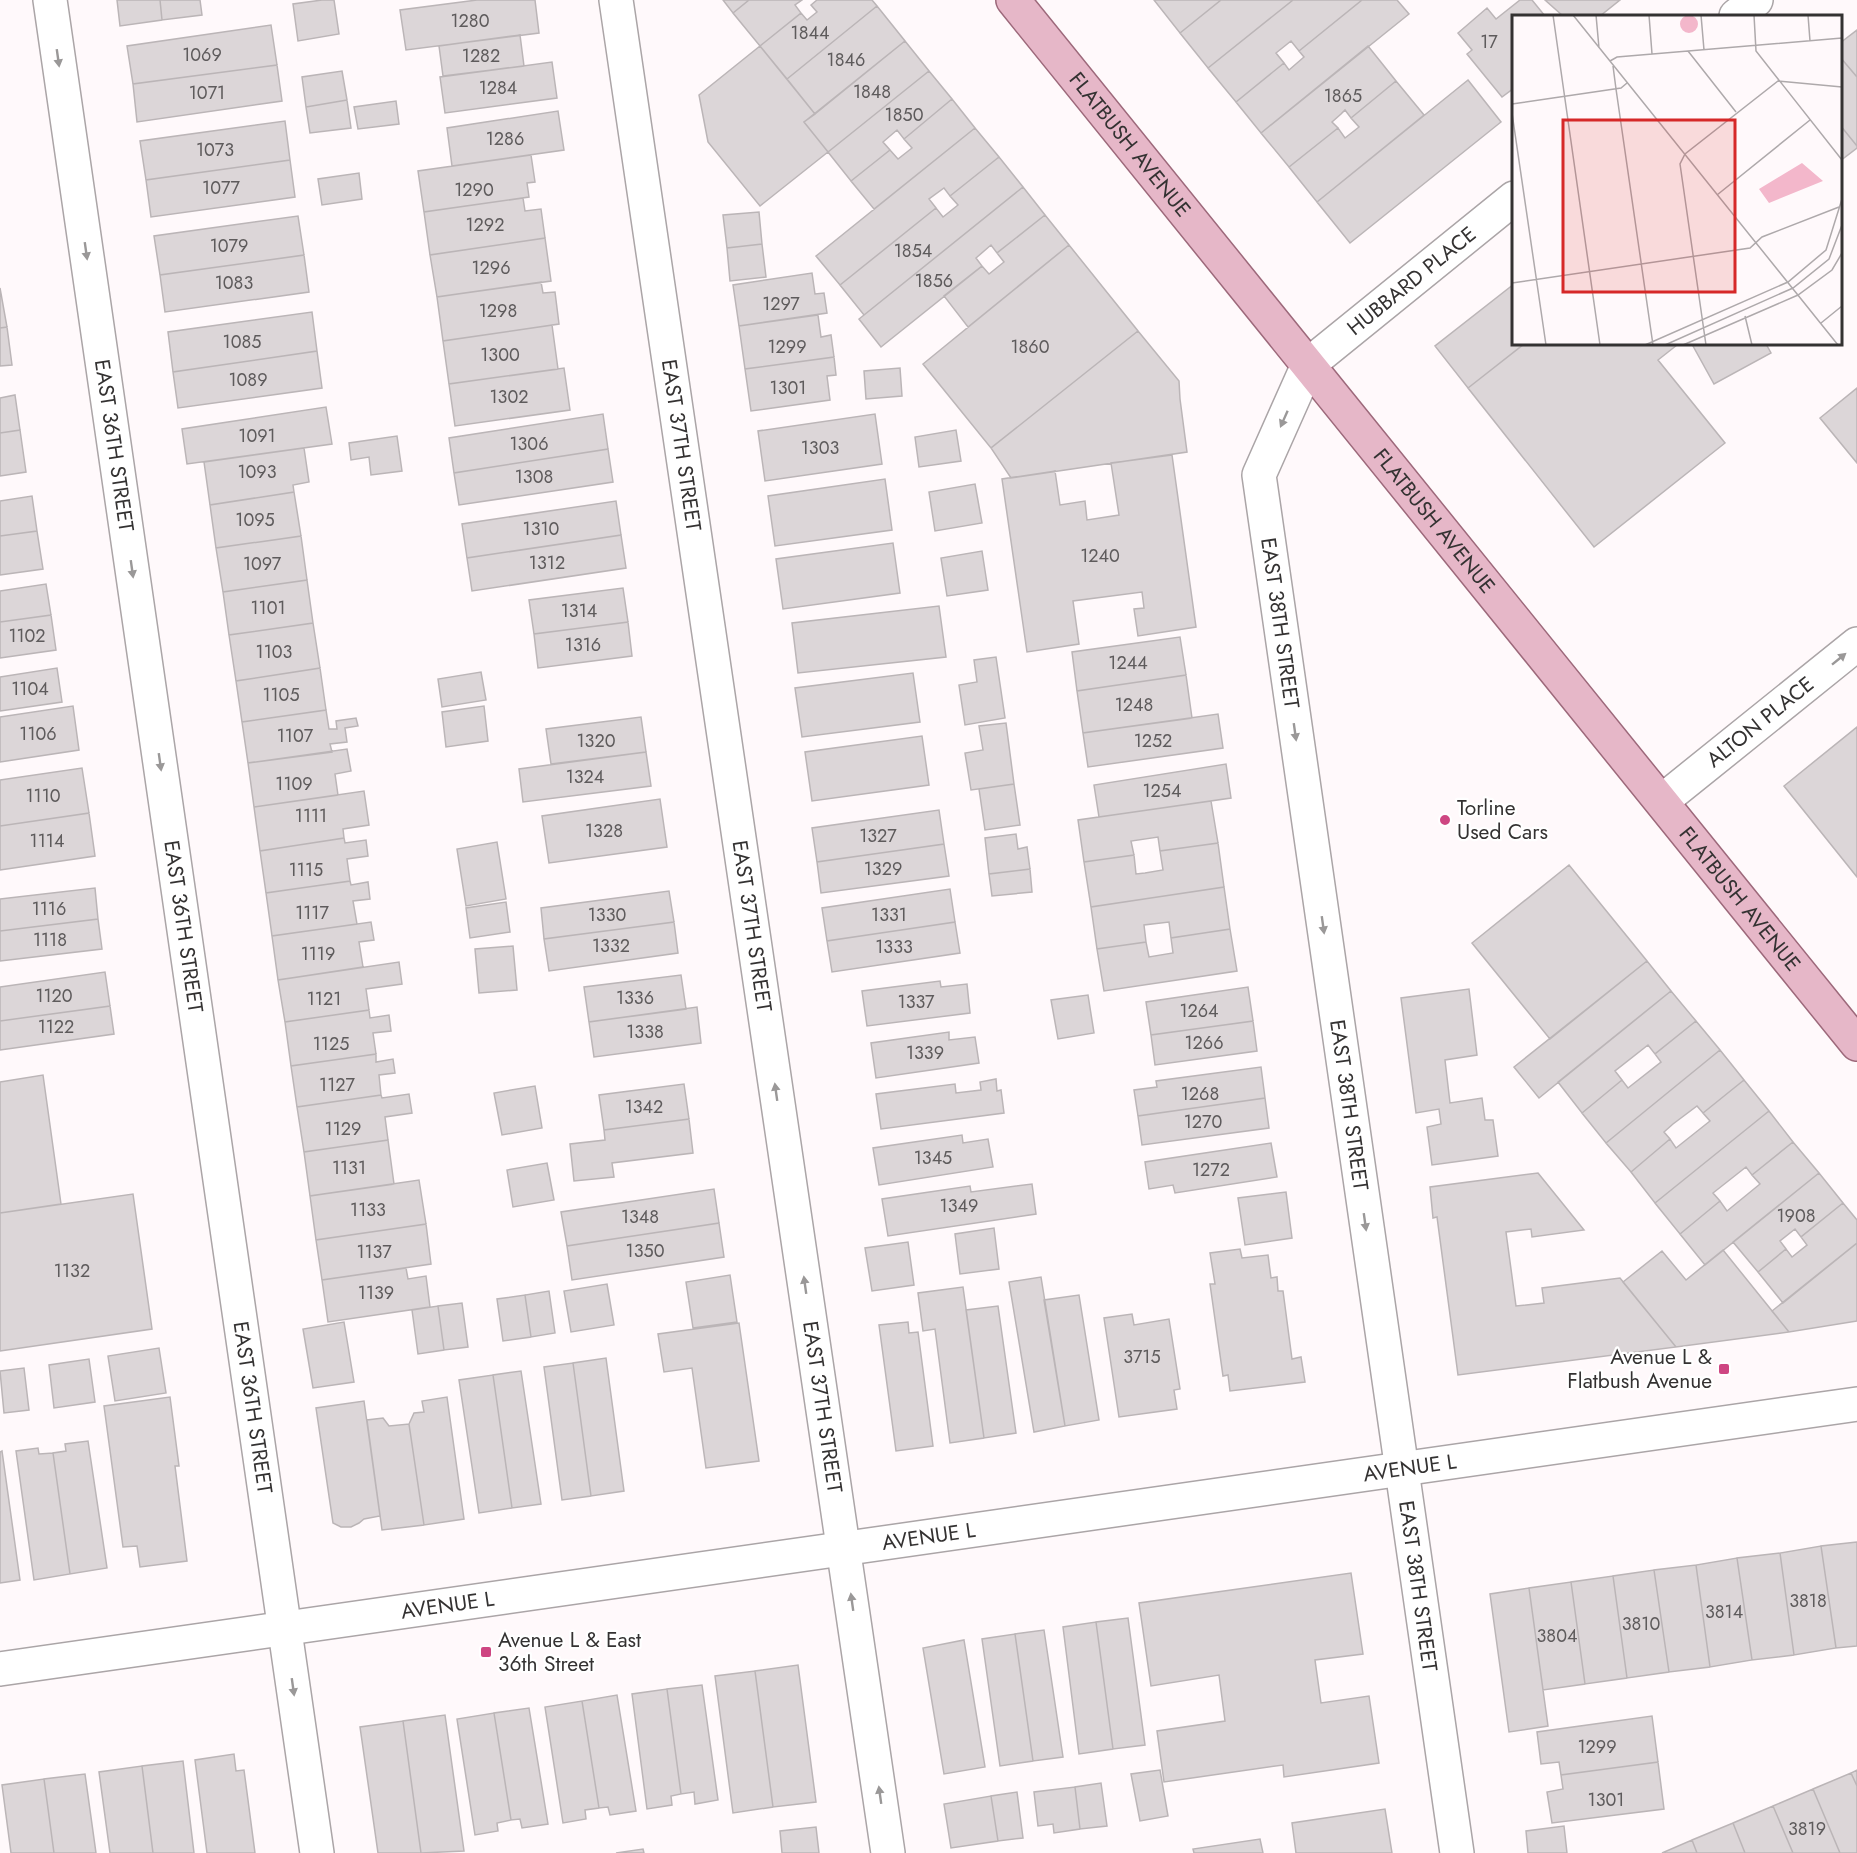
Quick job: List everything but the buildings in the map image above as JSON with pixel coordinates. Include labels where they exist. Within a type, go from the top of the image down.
[{"type":"main road","name":"FLATBUSH AVENUE","points":[[1013,0],[1857,1044]]},
{"type":"street","name":"EAST 36TH STREET","points":[[50,0],[317,1853]]},
{"type":"street","name":"EAST 37TH STREET","points":[[616,0],[888,1853]]},
{"type":"street","points":[[1737,15],[1756,0]]},
{"type":"street","name":"HUBBARD PLACE","points":[[1308,365],[1512,200]]},
{"type":"street","name":"EAST 38TH STREET","points":[[1308,365],[1258,475],[1457,1853]]},
{"type":"street","name":"ALTON PLACE","points":[[1662,801],[1857,644]]},
{"type":"street","name":"AVENUE L","points":[[0,1669],[1857,1404]]},
{"type":"place","name":"Torline Used Cars","points":[[1445,820]]},
{"type":"place","name":"Avenue L & Flatbush Avenue","points":[[1724,1369]]},
{"type":"place","name":"Avenue L & East 36th Street","points":[[486,1652]]}]
